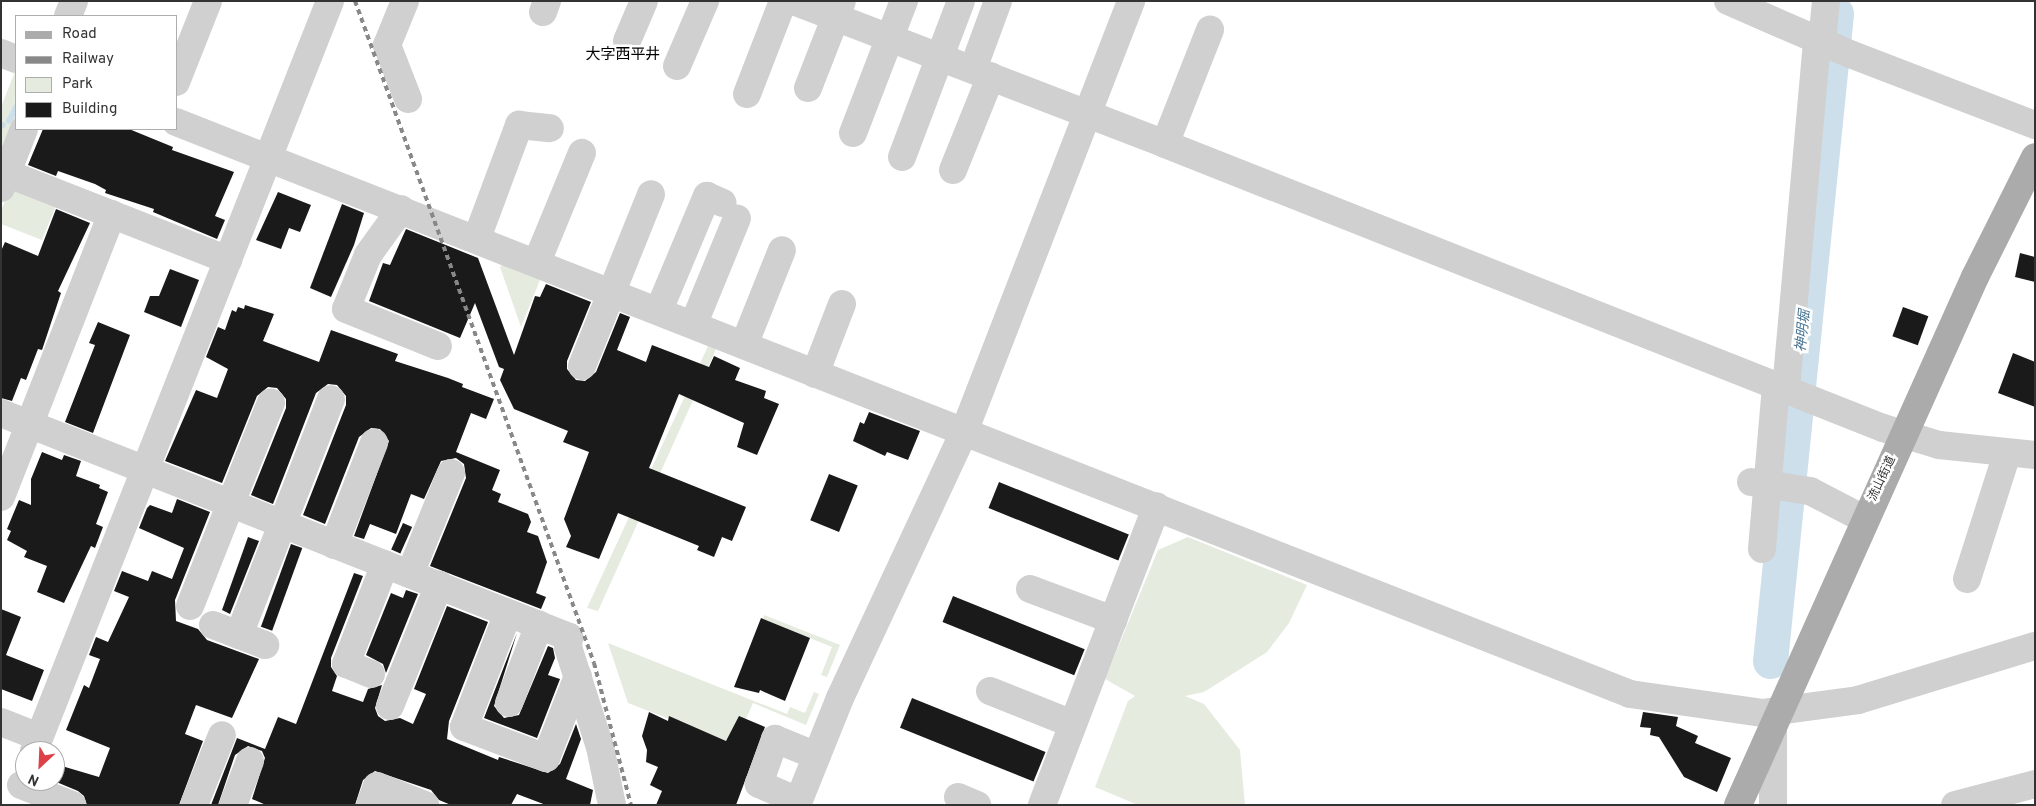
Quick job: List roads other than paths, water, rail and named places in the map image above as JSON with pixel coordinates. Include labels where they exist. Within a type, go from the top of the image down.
[{"type":"main road","name":"流山街道","points":[[1738,805],[1864,519],[1975,277],[2035,157]]},
{"type":"street","points":[[68,15],[74,1]]},
{"type":"street","points":[[178,77],[208,1]]},
{"type":"street","points":[[405,1],[388,45],[408,99]]},
{"type":"street","points":[[627,41],[644,1]]},
{"type":"street","points":[[677,66],[705,1]]},
{"type":"street","points":[[747,94],[783,1]]},
{"type":"street","points":[[793,1],[839,9],[890,37],[940,57],[1903,434],[1938,444],[2007,454],[2035,455]]},
{"type":"street","points":[[853,133],[904,1]]},
{"type":"street","points":[[902,157],[961,1]]},
{"type":"street","points":[[953,170],[982,73],[998,1]]},
{"type":"street","points":[[817,756],[775,739],[759,784],[798,803],[882,605],[964,432],[1131,1]]},
{"type":"street","points":[[1728,1],[1850,54],[2035,126]]},
{"type":"street","points":[[1762,549],[1765,484],[1781,387],[1804,213],[1801,210],[1826,1]]},
{"type":"street","points":[[38,741],[327,4]]},
{"type":"street","points":[[808,88],[839,9]]},
{"type":"street","points":[[1165,144],[1210,30]]},
{"type":"street","points":[[1,53],[15,59]]},
{"type":"street","points":[[178,123],[611,290],[815,374],[1156,506],[1630,694],[1777,718],[1858,700],[2035,646]]},
{"type":"street","points":[[477,238],[519,125],[550,128]]},
{"type":"street","points":[[24,130],[3,178],[112,214],[228,260]]},
{"type":"street","points":[[537,262],[582,153]]},
{"type":"street","points":[[582,366],[650,194]]},
{"type":"street","points":[[659,310],[708,196],[730,210],[694,323]]},
{"type":"street","points":[[401,209],[368,255],[346,309],[438,346]]},
{"type":"street","points":[[1,497],[112,214]]},
{"type":"street","points":[[744,345],[782,250]]},
{"type":"street","points":[[815,374],[842,304]]},
{"type":"street","points":[[240,635],[331,399]]},
{"type":"street","points":[[190,606],[271,402]]},
{"type":"street","points":[[1,413],[569,637],[568,647],[600,747],[612,805]]},
{"type":"street","points":[[334,545],[374,443]]},
{"type":"street","points":[[1967,579],[2007,454]]},
{"type":"street","points":[[410,574],[451,473]]},
{"type":"street","points":[[1765,484],[1810,491],[1864,519]]},
{"type":"street","points":[[1042,805],[1156,506]]},
{"type":"street","points":[[371,674],[346,664],[385,564]]},
{"type":"street","points":[[390,706],[439,585]]},
{"type":"street","points":[[1030,589],[1113,620]]},
{"type":"street","points":[[508,613],[464,727],[546,758],[578,676]]},
{"type":"street","points":[[213,625],[265,645]]},
{"type":"street","points":[[509,703],[539,625]]},
{"type":"street","points":[[990,691],[1073,724]]},
{"type":"street","points":[[1773,805],[1777,718]]},
{"type":"street","points":[[1,722],[32,741]]},
{"type":"street","points":[[194,805],[222,735]]},
{"type":"street","points":[[235,804],[250,761]]},
{"type":"street","points":[[1955,805],[2035,784]]},
{"type":"street","points":[[370,805],[377,786],[425,805]]},
{"type":"street","points":[[29,791],[72,805]]},
{"type":"waterway","name":"神明堀","points":[[1770,661],[1836,13]]},
{"type":"waterway","points":[[9,121],[15,110]]},
{"type":"railway","points":[[355,1],[594,663],[631,805]]},
{"type":"district","name":"大字西平井","points":[[623,56]]}]
